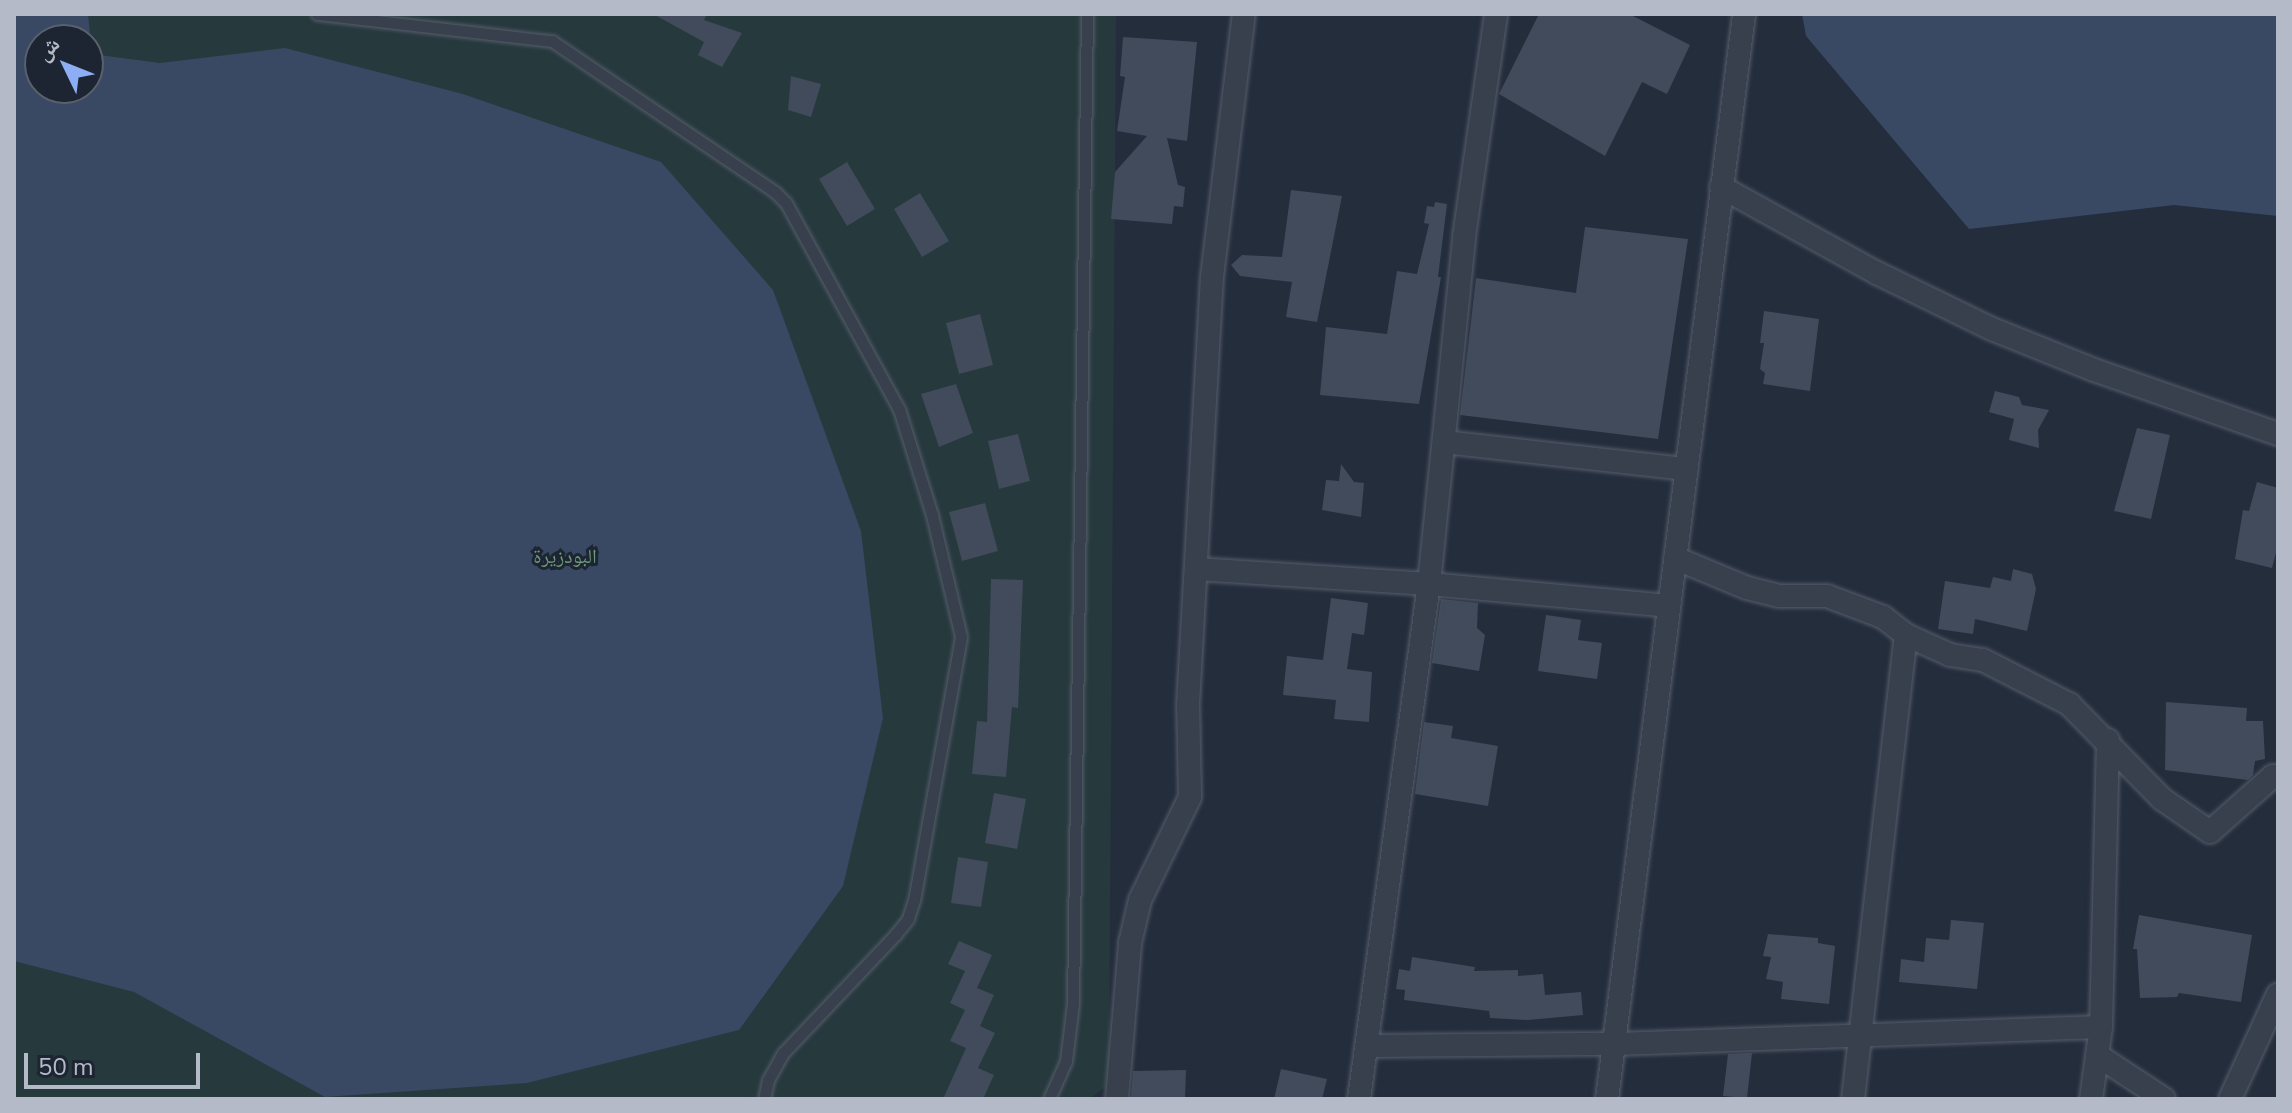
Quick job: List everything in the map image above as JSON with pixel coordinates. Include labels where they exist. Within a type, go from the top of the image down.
[{"type":"street","points":[[1117,1099],[1130,943],[1140,900],[1190,797],[1188,705],[1212,277],[1244,14]]},
{"type":"street","points":[[1359,1099],[1429,584],[1464,237],[1496,14]]},
{"type":"street","points":[[1607,1099],[1744,14]]},
{"type":"street","points":[[1721,187],[1877,273],[1992,329],[2094,370],[2278,434]]},
{"type":"street","points":[[1444,442],[1686,469]]},
{"type":"street","points":[[1675,558],[1747,588],[1779,596],[1827,596],[1883,617],[1906,635],[1950,655],[1983,660],[2069,704],[2108,740],[2162,799],[2210,832],[2273,776],[2278,776]]},
{"type":"street","points":[[1196,569],[1429,584],[1669,606]]},
{"type":"street","points":[[1853,1099],[1906,635]]},
{"type":"street","points":[[2091,1099],[2101,1027],[2108,740]]},
{"type":"street","points":[[2230,1099],[2278,994]]},
{"type":"street","points":[[1368,1046],[1616,1044],[2101,1027]]},
{"type":"street","points":[[2097,1055],[2164,1099]]},
{"type":"lane","points":[[317,14],[552,41],[775,192],[786,203],[899,409],[932,515],[961,637],[914,900],[908,919],[896,934],[783,1053],[768,1080],[764,1099]]},
{"type":"lane","points":[[1049,1099],[1066,1061],[1073,1003],[1087,14]]},
{"type":"green space","name":"البودزيرة","points":[[14,14],[1116,14],[1109,1084],[1090,1099],[14,1099]]},
{"type":"water","name":"البودزيرة","points":[[14,14],[88,14],[89,24],[24,24],[24,104],[104,104],[104,56],[160,63],[285,48],[463,94],[661,162],[773,290],[861,531],[883,718],[843,886],[739,1030],[527,1083],[325,1097],[134,992],[14,961]]},
{"type":"water","points":[[1802,14],[2278,14],[2278,216],[2174,205],[1969,229],[1806,36]]},
{"type":"building","points":[[653,14],[707,14],[704,20],[742,33],[722,67],[698,55],[704,42]]},
{"type":"building","points":[[1539,14],[1629,14],[1690,45],[1667,94],[1642,82],[1605,156],[1499,94]]},
{"type":"building","points":[[1123,37],[1197,42],[1187,141],[1167,138],[1178,185],[1185,187],[1183,207],[1174,206],[1172,224],[1111,219],[1115,172],[1147,136],[1117,131],[1125,77],[1120,76]]},
{"type":"building","points":[[791,76],[821,84],[811,117],[788,110]]},
{"type":"building","points":[[847,162],[875,209],[847,226],[819,179]]},
{"type":"building","points":[[1291,190],[1342,196],[1317,322],[1286,317],[1292,282],[1240,276],[1231,265],[1242,255],[1282,257]]},
{"type":"building","points":[[920,193],[949,241],[922,257],[894,209]]},
{"type":"building","points":[[1435,202],[1447,204],[1438,277],[1441,277],[1419,404],[1320,395],[1326,327],[1387,334],[1397,271],[1417,274],[1429,224],[1424,223],[1427,206],[1434,207]]},
{"type":"building","points":[[1585,227],[1688,239],[1658,439],[1460,415],[1476,278],[1576,293]]},
{"type":"building","points":[[1764,311],[1819,319],[1810,391],[1763,384],[1765,373],[1760,369],[1764,343],[1760,343]]},
{"type":"building","points":[[980,314],[993,365],[959,374],[946,323]]},
{"type":"building","points":[[956,384],[973,433],[939,447],[921,394]]},
{"type":"building","points":[[1995,391],[2019,397],[2022,405],[2049,410],[2038,430],[2039,448],[2009,440],[2014,419],[1989,412]]},
{"type":"building","points":[[2137,428],[2170,435],[2151,519],[2114,511]]},
{"type":"building","points":[[1018,434],[1030,481],[999,489],[988,441]]},
{"type":"building","points":[[1341,464],[1354,482],[1364,483],[1361,517],[1322,510],[1326,480],[1339,481]]},
{"type":"building","points":[[2257,482],[2278,488],[2278,545],[2272,568],[2235,559],[2243,510],[2249,511]]},
{"type":"building","points":[[985,503],[998,551],[962,561],[949,512]]},
{"type":"building","points":[[2013,569],[2032,574],[2036,589],[2027,631],[1975,619],[1973,634],[1938,629],[1945,581],[1990,588],[1993,577],[2011,581]]},
{"type":"building","points":[[991,579],[1023,580],[1018,708],[1012,707],[1006,777],[972,774],[977,721],[987,722]]},
{"type":"building","points":[[1331,598],[1368,603],[1364,635],[1352,633],[1347,669],[1372,672],[1369,722],[1334,719],[1336,700],[1283,695],[1287,656],[1323,660]]},
{"type":"building","points":[[1441,599],[1478,603],[1477,628],[1485,635],[1479,671],[1432,663]]},
{"type":"building","points":[[1546,615],[1581,620],[1578,640],[1602,643],[1597,679],[1538,671]]},
{"type":"building","points":[[2166,702],[2247,708],[2246,721],[2263,721],[2265,759],[2255,761],[2253,775],[2248,780],[2165,770]]},
{"type":"building","points":[[1424,722],[1453,726],[1451,738],[1498,746],[1488,806],[1415,794]]},
{"type":"building","points":[[994,793],[1026,799],[1017,849],[985,843]]},
{"type":"building","points":[[958,857],[988,862],[981,907],[951,903]]},
{"type":"building","points":[[2139,915],[2252,935],[2241,1002],[2179,993],[2177,997],[2140,998],[2137,949],[2133,949]]},
{"type":"building","points":[[1951,920],[1984,923],[1977,989],[1899,982],[1901,959],[1924,962],[1926,938],[1949,940]]},
{"type":"building","points":[[1768,934],[1818,938],[1818,943],[1835,946],[1829,1004],[1781,999],[1783,982],[1766,979],[1771,957],[1763,956]]},
{"type":"building","points":[[959,941],[992,955],[977,988],[994,995],[980,1026],[995,1033],[978,1068],[994,1075],[983,1099],[943,1099],[966,1048],[950,1041],[965,1010],[950,1003],[965,971],[948,964]]},
{"type":"building","points":[[1412,957],[1475,967],[1474,971],[1518,970],[1518,976],[1543,974],[1545,995],[1581,992],[1583,1015],[1528,1020],[1490,1018],[1489,1011],[1404,1000],[1405,990],[1396,989],[1399,969],[1410,971]]},
{"type":"building","points":[[1752,1053],[1747,1098],[1723,1096],[1728,1054]]},
{"type":"building","points":[[1281,1069],[1327,1079],[1322,1099],[1274,1099]]},
{"type":"building","points":[[1186,1070],[1185,1099],[1131,1099],[1133,1071]]}]
